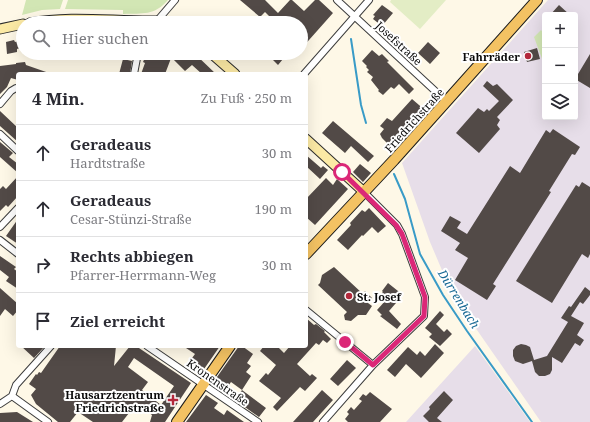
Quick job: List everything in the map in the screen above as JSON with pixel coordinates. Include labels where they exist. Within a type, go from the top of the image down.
[{"type":"main road","name":"Friedrichstraße","points":[[308,252],[447,102],[537,0]]},
{"type":"main road","points":[[177,422],[229,348]]},
{"type":"street","points":[[161,16],[175,0]]},
{"type":"street","name":"Josefstraße","points":[[337,0],[355,15],[447,102]]},
{"type":"street","points":[[306,72],[369,0]]},
{"type":"street","points":[[0,29],[16,26]]},
{"type":"street","points":[[134,72],[137,60]]},
{"type":"street","points":[[219,60],[233,72]]},
{"type":"street","points":[[0,104],[11,91],[16,88]]},
{"type":"street","points":[[0,134],[16,148]]},
{"type":"street","points":[[308,141],[364,192],[394,222],[402,234],[425,297],[424,316],[373,365],[323,422]]},
{"type":"street","points":[[0,228],[16,210]]},
{"type":"street","points":[[0,240],[16,252]]},
{"type":"street","points":[[308,312],[373,365]]},
{"type":"street","points":[[0,404],[12,396],[16,385],[49,348]]},
{"type":"street","name":"Kronenstraße","points":[[150,348],[258,422]]},
{"type":"street","points":[[12,396],[48,422]]},
{"type":"shaded area","points":[[548,0],[590,0],[590,422],[541,422],[450,289],[430,242],[402,163]]},
{"type":"shaded area","points":[[475,346],[530,422],[406,422]]},
{"type":"green space","points":[[26,0],[63,0],[60,9],[42,10],[22,15]]},
{"type":"green space","points":[[68,0],[168,0],[158,9],[148,13],[123,14],[123,10],[65,9]]},
{"type":"green space","points":[[391,0],[446,0],[420,29],[390,2]]},
{"type":"green space","points":[[541,30],[542,59],[534,37]]},
{"type":"building","points":[[240,0],[265,0],[278,13],[290,0],[292,0],[304,11],[315,0],[319,0],[333,13],[308,41],[308,16],[269,16],[265,12],[259,16]]},
{"type":"building","points":[[382,5],[393,13],[382,26],[373,19],[375,16],[373,15]]},
{"type":"building","points":[[559,5],[567,12],[553,12]]},
{"type":"building","points":[[14,40],[16,42],[16,52],[7,54],[6,42]]},
{"type":"building","points":[[428,42],[440,53],[430,64],[418,53]]},
{"type":"building","points":[[537,48],[540,59],[527,62],[524,52]]},
{"type":"building","points":[[372,50],[379,56],[382,54],[389,61],[387,62],[414,89],[409,94],[399,84],[394,89],[391,87],[383,95],[378,91],[379,90],[371,80],[373,77],[367,72],[369,70],[362,61]]},
{"type":"building","points":[[590,54],[590,88],[578,81],[578,74]]},
{"type":"building","points":[[123,60],[132,61],[130,72],[120,72]]},
{"type":"building","points":[[144,60],[170,60],[166,72],[142,72],[145,63],[143,62]]},
{"type":"building","points":[[174,60],[201,60],[214,72],[200,72],[192,65],[185,71]]},
{"type":"building","points":[[273,60],[282,60],[278,65]]},
{"type":"building","points":[[25,62],[26,65],[46,72],[16,72],[16,79],[11,78],[7,87],[0,94],[0,66]]},
{"type":"building","points":[[487,81],[493,86],[497,84],[513,100],[497,117],[500,120],[497,125],[500,129],[479,153],[456,133],[478,108],[484,112],[487,109],[489,111],[499,101],[483,86]]},
{"type":"building","points":[[412,99],[426,111],[402,137],[400,135],[392,144],[389,145],[380,134],[384,129],[380,126],[387,118],[392,121]]},
{"type":"building","points":[[0,111],[16,126],[16,140],[0,126]]},
{"type":"building","points":[[333,121],[374,156],[368,162],[351,146],[345,153],[322,133]]},
{"type":"building","points":[[553,129],[580,147],[575,155],[572,154],[549,191],[551,192],[493,284],[496,286],[487,300],[455,280],[468,258],[455,250],[460,243],[441,231],[450,216],[461,222],[457,228],[467,234],[510,166],[520,173],[546,130],[550,133]]},
{"type":"building","points":[[0,142],[13,153],[9,157],[16,162],[16,171],[0,157]]},
{"type":"building","points":[[308,157],[321,168],[323,166],[328,170],[320,179],[308,168]]},
{"type":"building","points":[[360,164],[371,173],[363,182],[353,172]]},
{"type":"building","points":[[16,178],[16,198],[8,207],[6,205],[0,211],[0,189],[3,186],[6,189]]},
{"type":"building","points":[[326,178],[333,185],[337,179],[348,189],[315,225],[308,219],[308,197]]},
{"type":"building","points":[[582,182],[590,187],[590,254],[588,258],[582,254],[552,303],[516,281],[576,185],[579,187]]},
{"type":"building","points":[[369,208],[386,226],[378,233],[372,227],[348,250],[337,240],[362,210],[365,212]]},
{"type":"building","points":[[16,222],[16,243],[6,236]]},
{"type":"building","points":[[0,256],[16,267],[14,269],[16,270],[16,288],[6,281],[9,277],[0,270]]},
{"type":"building","name":"St. Josef","points":[[334,267],[363,294],[365,291],[372,298],[368,303],[372,306],[366,315],[358,315],[351,321],[345,320],[344,315],[347,312],[318,285],[322,275]]},
{"type":"building","points":[[388,283],[403,295],[389,311],[401,324],[397,329],[380,316],[382,315],[377,310],[386,300],[380,295]]},
{"type":"building","points":[[585,287],[590,291],[590,295],[583,304],[580,302],[571,316],[584,323],[577,335],[584,340],[580,346],[575,343],[562,363],[552,357],[552,370],[550,374],[545,376],[539,376],[535,372],[532,361],[523,364],[515,361],[513,350],[516,346],[521,344],[530,347],[534,360],[547,356],[568,322],[561,318]]},
{"type":"building","points":[[0,288],[16,302],[16,312],[13,316],[5,309],[0,316]]},
{"type":"building","points":[[440,311],[444,315],[436,324],[444,332],[447,329],[452,334],[440,346],[429,337],[432,334],[425,328]]},
{"type":"building","points":[[308,320],[325,331],[324,332],[331,339],[327,343],[323,340],[319,345],[316,343],[297,364],[310,376],[312,374],[317,378],[305,391],[300,387],[277,411],[273,407],[281,398],[259,381],[266,373],[268,375],[276,365],[260,351],[262,348],[279,348],[284,353],[288,348],[308,348]]},
{"type":"building","points":[[435,344],[444,353],[421,378],[406,364],[395,377],[387,370],[408,347],[417,355],[420,351],[425,356]]},
{"type":"building","points":[[23,348],[43,348],[34,358]]},
{"type":"building","points":[[59,348],[116,348],[114,366],[128,348],[139,348],[191,383],[165,422],[150,422],[152,415],[136,404],[122,422],[93,422],[78,412],[70,422],[58,422],[36,404],[31,395],[36,389],[29,384],[39,372],[41,373]],"holes":[[[134,358],[174,386],[161,405],[142,390],[148,382],[128,367]]]},
{"type":"building","points":[[186,348],[219,348],[202,372],[199,371],[197,373],[186,366],[195,354]]},
{"type":"building","points":[[238,348],[245,348],[253,354],[247,363],[251,366],[246,372],[251,376],[242,390],[231,382],[224,392],[212,384]]},
{"type":"building","points":[[347,360],[356,368],[338,386],[330,379]]},
{"type":"building","points":[[242,390],[266,408],[259,417],[235,400]]},
{"type":"building","points":[[322,390],[333,400],[313,422],[293,422]]},
{"type":"building","points":[[444,391],[453,400],[437,418],[442,422],[429,422],[423,416]]},
{"type":"building","points":[[370,392],[392,409],[380,422],[348,422],[345,419],[349,414],[347,412],[351,407],[354,410],[362,401],[359,399],[363,394],[366,396]]},
{"type":"building","points":[[206,395],[218,403],[214,408],[224,415],[227,410],[244,422],[186,422]]},
{"type":"building","points":[[17,412],[33,422],[0,422],[0,413]]},
{"type":"waterway","name":"Dürrenbach","points":[[351,39],[361,105],[366,123]]},
{"type":"waterway","name":"Dürrenbach","points":[[394,174],[405,199],[420,254],[443,295],[532,422]]},
{"type":"place","name":"Fahrräder","points":[[528,56]]},
{"type":"place","name":"St. Josef","points":[[349,296]]},
{"type":"place","name":"Hausarztzentrum Friedrichstraße","points":[[173,400]]},
{"type":"route","points":[[342,172],[391,218],[402,234],[425,297],[424,316],[373,365],[345,342]]}]
